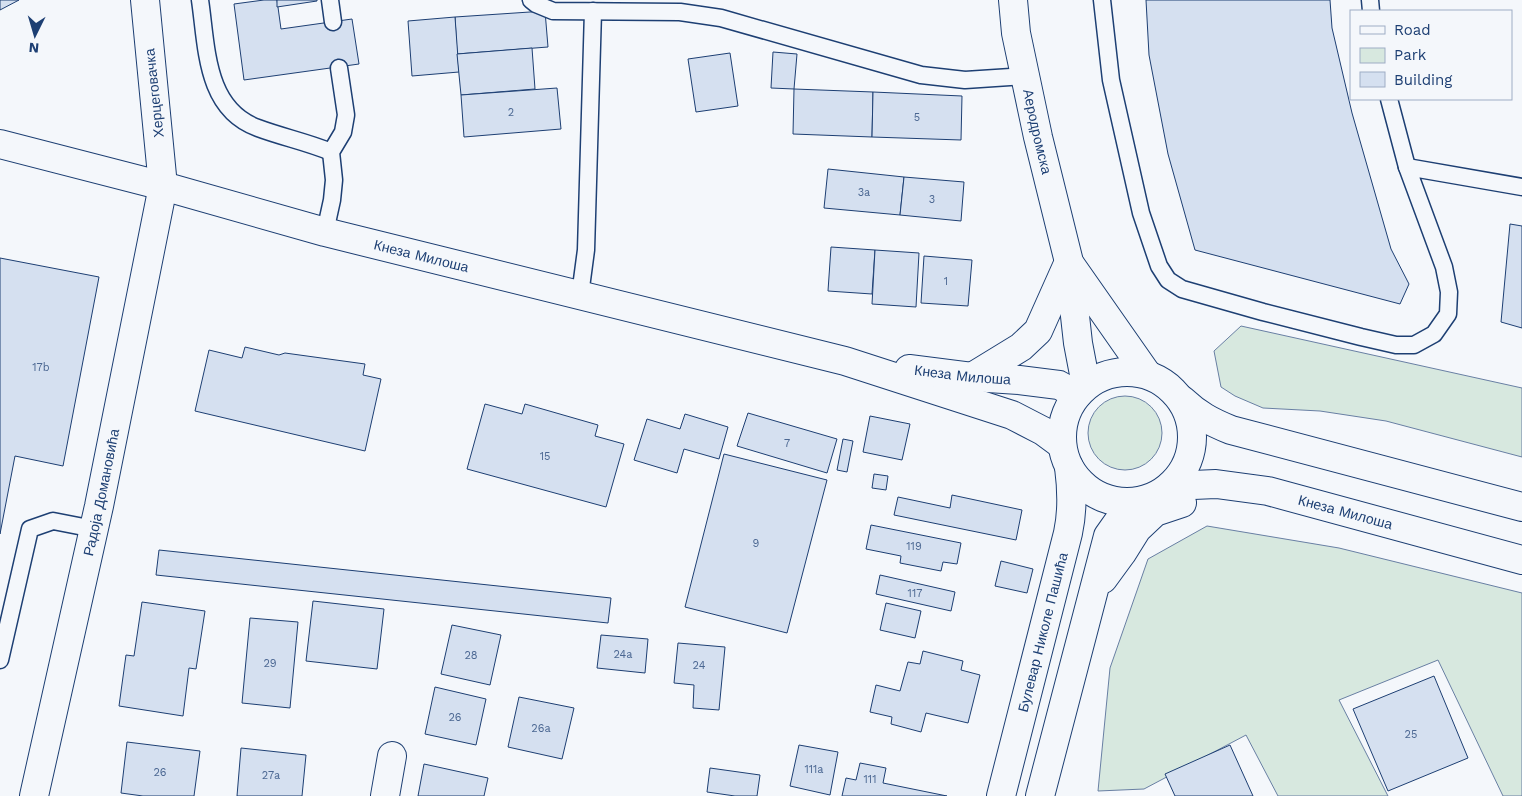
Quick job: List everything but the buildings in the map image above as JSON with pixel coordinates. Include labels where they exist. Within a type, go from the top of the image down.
[{"type":"street","name":"Херцеговачка","points":[[145,0],[163,186]]},
{"type":"street","name":"Аеродромска","points":[[1013,0],[1016,33],[1038,137],[1069,262],[1081,390]]},
{"type":"street","name":"Кнеза Милоша","points":[[0,144],[163,186],[325,232],[845,361],[1012,415],[1042,431],[1065,456]]},
{"type":"street","name":"Радоја Домановића","points":[[34,796],[94,529],[163,186]]},
{"type":"street","name":"Аеродромска","points":[[1069,262],[1147,374]]},
{"type":"street","points":[[972,377],[1022,347],[1038,331],[1069,262]]},
{"type":"street","name":"Кнеза Милоша","points":[[845,361],[972,377],[1020,380],[1081,390]]},
{"type":"street","points":[[1182,400],[1190,418],[1193,438],[1190,458],[1181,475],[1167,489],[1132,502],[1113,501],[1095,494],[1080,482],[1065,456],[1062,428],[1067,410],[1081,390],[1105,375],[1126,371],[1147,374],[1167,384],[1198,414],[1232,430],[1522,507]]},
{"type":"street","name":"Булевар Николе Пашића","points":[[1002,796],[1071,518],[1072,495],[1065,456]]},
{"type":"street","name":"Кнеза Милоша","points":[[1167,489],[1216,484],[1268,491],[1522,560]]},
{"type":"street","points":[[1094,590],[1122,553],[1137,529],[1155,512],[1205,495],[1244,487]]},
{"type":"street","points":[[1040,796],[1108,536],[1132,502]]},
{"type":"street","points":[[385,796],[392,756]]},
{"type":"lane","points":[[200,0],[212,81],[220,97],[230,110],[257,128],[310,143],[331,152]]},
{"type":"lane","points":[[330,0],[333,22]]},
{"type":"lane","points":[[531,0],[554,11],[680,12],[721,18],[921,75],[966,80],[1026,76]]},
{"type":"lane","points":[[1102,0],[1111,80],[1142,213],[1159,266],[1168,280],[1182,289],[1263,312],[1396,345],[1414,345],[1434,334],[1448,314],[1449,292],[1444,267],[1407,167],[1389,100]]},
{"type":"lane","points":[[580,295],[586,250],[593,11]]},
{"type":"lane","points":[[325,232],[334,180],[331,152],[343,132],[346,115],[340,68]]},
{"type":"lane","points":[[1407,167],[1522,187]]},
{"type":"lane","points":[[0,660],[30,529],[53,521],[94,529]]},
{"type":"green space","points":[[1241,326],[1522,388],[1522,457],[1386,421],[1320,411],[1263,408],[1235,396],[1221,387],[1214,351]]},
{"type":"green space","points":[[1125,396],[1146,402],[1156,412],[1162,433],[1156,454],[1146,464],[1125,470],[1104,464],[1094,454],[1088,433],[1094,412],[1104,402]]},
{"type":"green space","points":[[1207,526],[1339,548],[1522,593],[1522,796],[1503,796],[1438,660],[1339,700],[1388,796],[1278,796],[1246,735],[1144,789],[1098,791],[1110,668],[1148,559]]}]
